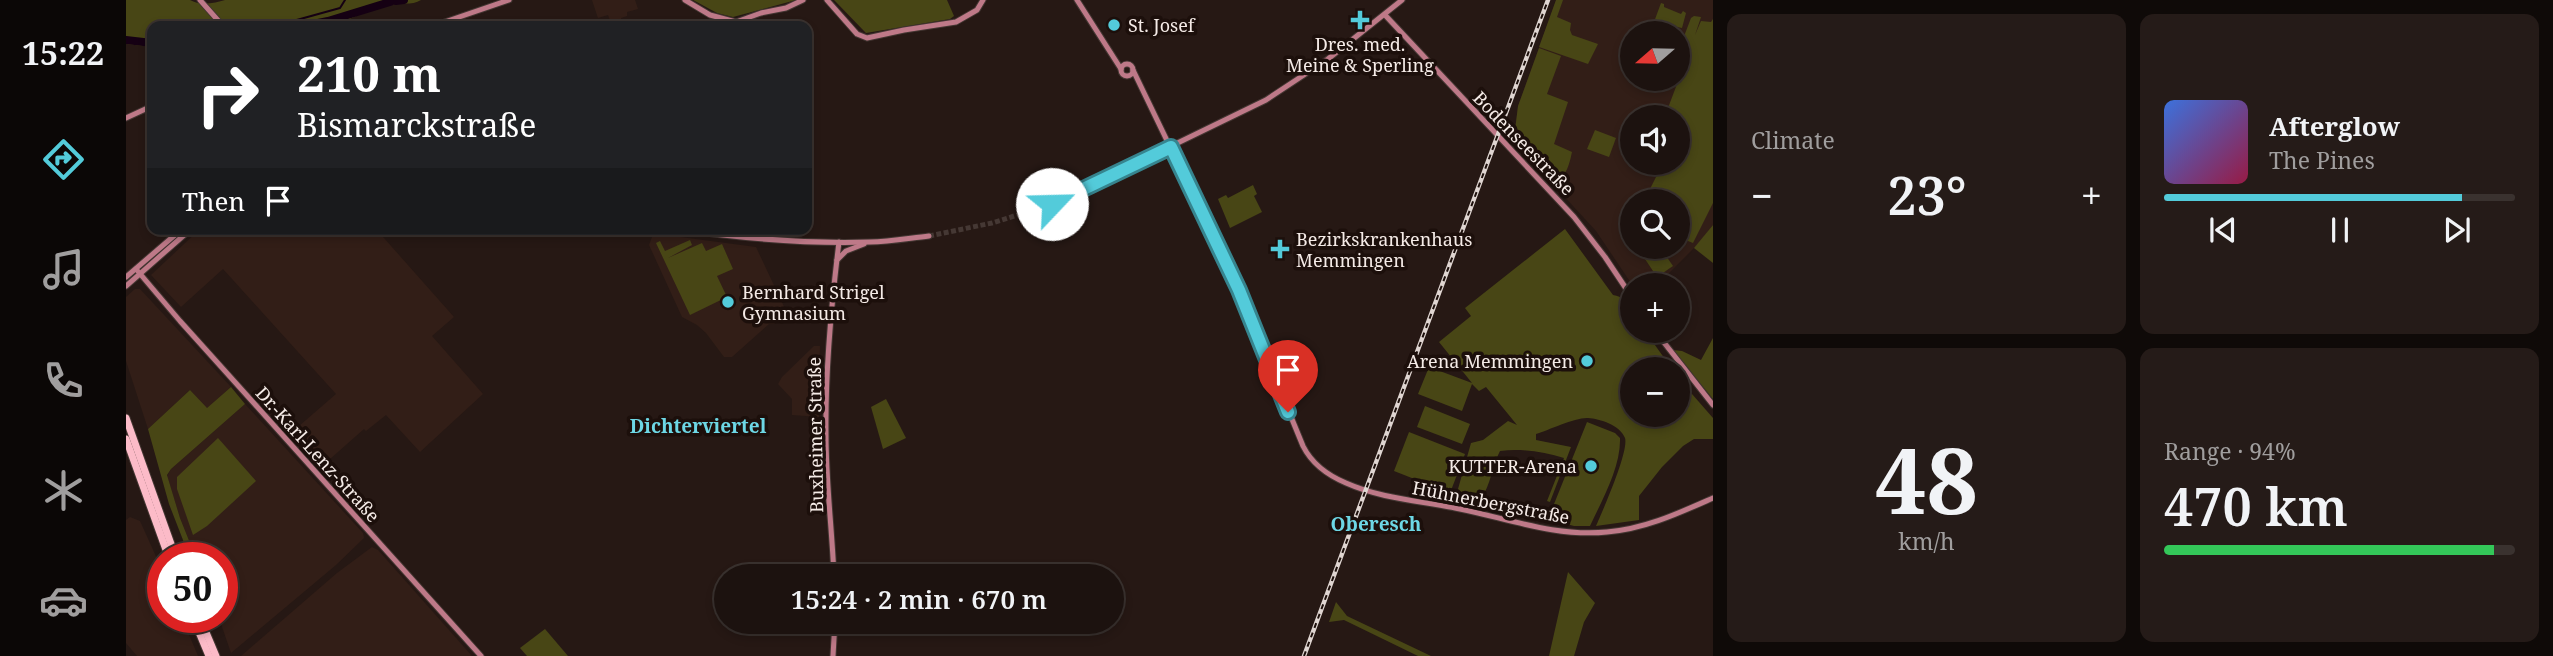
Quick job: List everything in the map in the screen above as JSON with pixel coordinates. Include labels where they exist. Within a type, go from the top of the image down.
[{"type":"highway","points":[[126,418],[170,542]]},
{"type":"highway","points":[[126,439],[163,542]]},
{"type":"highway","points":[[199,633],[209,656]]},
{"type":"highway","points":[[206,633],[216,656]]},
{"type":"street","points":[[200,0],[218,21]]},
{"type":"street","points":[[447,21],[509,0]]},
{"type":"street","points":[[685,0],[710,15],[732,21]]},
{"type":"street","points":[[739,21],[786,8],[803,0]]},
{"type":"street","points":[[827,0],[852,29],[867,38],[956,22],[977,9],[983,0]]},
{"type":"street","points":[[1077,0],[1123,66],[1124,75],[1131,73]]},
{"type":"street","points":[[1052,204],[1238,115],[1295,82],[1402,0]]},
{"type":"street","name":"Bodenseestraße","points":[[1385,15],[1574,217],[1620,280]]},
{"type":"street","points":[[1123,66],[1132,66],[1131,73],[1171,147]]},
{"type":"street","points":[[126,118],[147,108]]},
{"type":"street","name":"Hühnerbergstraße","points":[[1171,147],[1239,290],[1310,459],[1334,478],[1371,493],[1466,510],[1569,533],[1606,533],[1637,528],[1713,498]]},
{"type":"street","points":[[126,286],[176,235]]},
{"type":"street","points":[[126,277],[138,271],[183,235]]},
{"type":"street","points":[[720,235],[839,242],[929,236]]},
{"type":"street","name":"Buxheimer Straße","points":[[833,564],[826,435],[827,338],[839,242]]},
{"type":"street","points":[[836,261],[846,251],[870,242]]},
{"type":"street","name":"Dr.-Karl-Lenz-Straße","points":[[138,271],[481,656]]},
{"type":"street","points":[[1664,343],[1713,405]]},
{"type":"street","points":[[833,656],[834,634]]},
{"type":"shaded area","points":[[126,0],[190,0],[212,3],[225,0],[421,0],[381,6],[345,21],[147,21],[147,46],[126,44]]},
{"type":"shaded area","points":[[592,0],[635,0],[638,9],[627,12],[627,16],[621,18],[621,21],[610,21],[608,15],[598,18]]},
{"type":"shaded area","points":[[693,0],[796,0],[733,17],[717,13]]},
{"type":"shaded area","points":[[834,0],[947,0],[954,16],[950,19],[866,33]]},
{"type":"shaded area","points":[[1556,0],[1713,0],[1713,225],[1690,252],[1690,189],[1620,189],[1620,259],[1683,259],[1669,273],[1624,273],[1596,231],[1516,144],[1514,138],[1518,106]]},
{"type":"shaded area","points":[[1556,0],[1563,0],[1557,17],[1571,23],[1572,35],[1598,44],[1588,64],[1539,47]]},
{"type":"shaded area","points":[[1661,3],[1681,14],[1683,11],[1686,13],[1684,21],[1654,21]]},
{"type":"shaded area","points":[[1701,17],[1695,35],[1701,21],[1711,22],[1713,19],[1713,203],[1693,243],[1690,242],[1690,189],[1650,189],[1657,175],[1690,175],[1690,105],[1669,105],[1674,91],[1690,91],[1691,18]]},
{"type":"shaded area","points":[[1539,48],[1561,56],[1547,94],[1568,102],[1554,144],[1572,152],[1564,175],[1552,184],[1514,138],[1518,106]]},
{"type":"shaded area","points":[[1595,130],[1616,138],[1609,157],[1587,149]]},
{"type":"shaded area","points":[[1253,185],[1257,194],[1254,196],[1262,212],[1230,228],[1218,199],[1226,195],[1228,198]]},
{"type":"shaded area","points":[[1713,225],[1713,263],[1694,248]]},
{"type":"shaded area","points":[[1565,229],[1613,295],[1620,298],[1620,343],[1654,343],[1663,357],[1620,357],[1620,427],[1690,427],[1690,392],[1713,418],[1713,439],[1694,439],[1662,467],[1639,496],[1639,520],[1596,526],[1615,481],[1625,438],[1614,426],[1588,418],[1536,434],[1536,440],[1571,447],[1550,502],[1547,501],[1564,458],[1524,450],[1500,451],[1481,499],[1462,494],[1458,489],[1471,443],[1483,440],[1508,421],[1517,425],[1486,387],[1479,391],[1472,384],[1462,411],[1418,394],[1429,367],[1472,383],[1439,342],[1471,316],[1465,308]]},
{"type":"shaded area","points":[[194,235],[381,235],[454,317],[432,336],[483,394],[420,452],[386,415],[366,431],[364,429],[321,467],[291,433],[336,394],[223,269],[181,307],[151,275]]},
{"type":"shaded area","name":"Bernhard Strigel Gymnasium","points":[[666,235],[756,247],[787,313],[774,324],[769,324],[732,357],[724,357],[706,333],[682,317],[649,245],[652,237]]},
{"type":"shaded area","points":[[690,240],[692,245],[668,258],[702,243],[706,251],[722,244],[733,269],[717,276],[727,297],[690,315],[656,243],[660,241],[665,251]]},
{"type":"shaded area","points":[[1645,259],[1668,259],[1673,266],[1663,273],[1654,273]]},
{"type":"shaded area","points":[[135,289],[140,289],[231,387],[206,409],[190,390],[148,429],[126,361],[126,297]]},
{"type":"shaded area","points":[[1713,338],[1713,399],[1690,371],[1690,357],[1679,357],[1673,350],[1701,360]]},
{"type":"shaded area","points":[[814,346],[820,346],[819,417],[792,415],[792,399],[778,384]]},
{"type":"shaded area","points":[[231,387],[245,404],[167,475],[190,542],[184,542],[169,504],[148,429],[190,390],[207,408]]},
{"type":"shaded area","points":[[886,399],[906,438],[883,449],[871,407]]},
{"type":"shaded area","points":[[245,404],[363,533],[364,538],[336,565],[231,653],[224,633],[238,633],[238,542],[190,542],[167,476],[171,469]]},
{"type":"shaded area","points":[[1425,406],[1470,424],[1462,444],[1417,427]]},
{"type":"shaded area","name":"KUTTER-Arena","points":[[1587,422],[1615,433],[1620,438],[1619,449],[1610,483],[1590,526],[1574,526],[1548,519]]},
{"type":"shaded area","points":[[1409,432],[1465,454],[1450,493],[1394,471]]},
{"type":"shaded area","points":[[218,438],[256,481],[207,526],[193,535],[177,489],[177,477]]},
{"type":"shaded area","points":[[130,517],[140,521],[149,542],[147,542],[147,633],[188,633],[198,656],[137,656],[126,643],[126,520]]},
{"type":"shaded area","points":[[372,547],[378,550],[472,656],[241,656],[337,573]]},
{"type":"shaded area","points":[[1568,572],[1595,603],[1584,622],[1574,656],[1549,656]]},
{"type":"shaded area","points":[[1336,602],[1347,616],[1431,656],[1418,656],[1344,620],[1329,622]]},
{"type":"shaded area","points":[[545,629],[568,656],[527,656],[520,648]]},
{"type":"waterway","points":[[293,21],[340,8],[345,0]]},
{"type":"waterway","points":[[396,1],[404,0]]},
{"type":"waterway","points":[[328,21],[390,2]]},
{"type":"waterway","points":[[192,21],[216,20]]},
{"type":"waterway","points":[[222,20],[239,21]]},
{"type":"waterway","points":[[126,40],[147,42]]},
{"type":"tunnel","points":[[929,236],[992,223],[1052,204]]},
{"type":"railway","points":[[1304,656],[1548,0]]},
{"type":"place","name":"Dres. med. Meine & Sperling","points":[[1360,20]]},
{"type":"place","name":"St. Josef","points":[[1114,25]]},
{"type":"place","name":"Bezirkskrankenhaus Memmingen","points":[[1280,249]]},
{"type":"place","name":"Bernhard Strigel Gymnasium","points":[[728,302]]},
{"type":"place","name":"Arena Memmingen","points":[[1587,361]]},
{"type":"place","name":"KUTTER-Arena","points":[[1591,466]]},
{"type":"district","name":"Dichterviertel","points":[[698,426]]},
{"type":"district","name":"Oberesch","points":[[1376,524]]},
{"type":"route","points":[[1052,204],[1171,147],[1239,290],[1288,412]]}]
